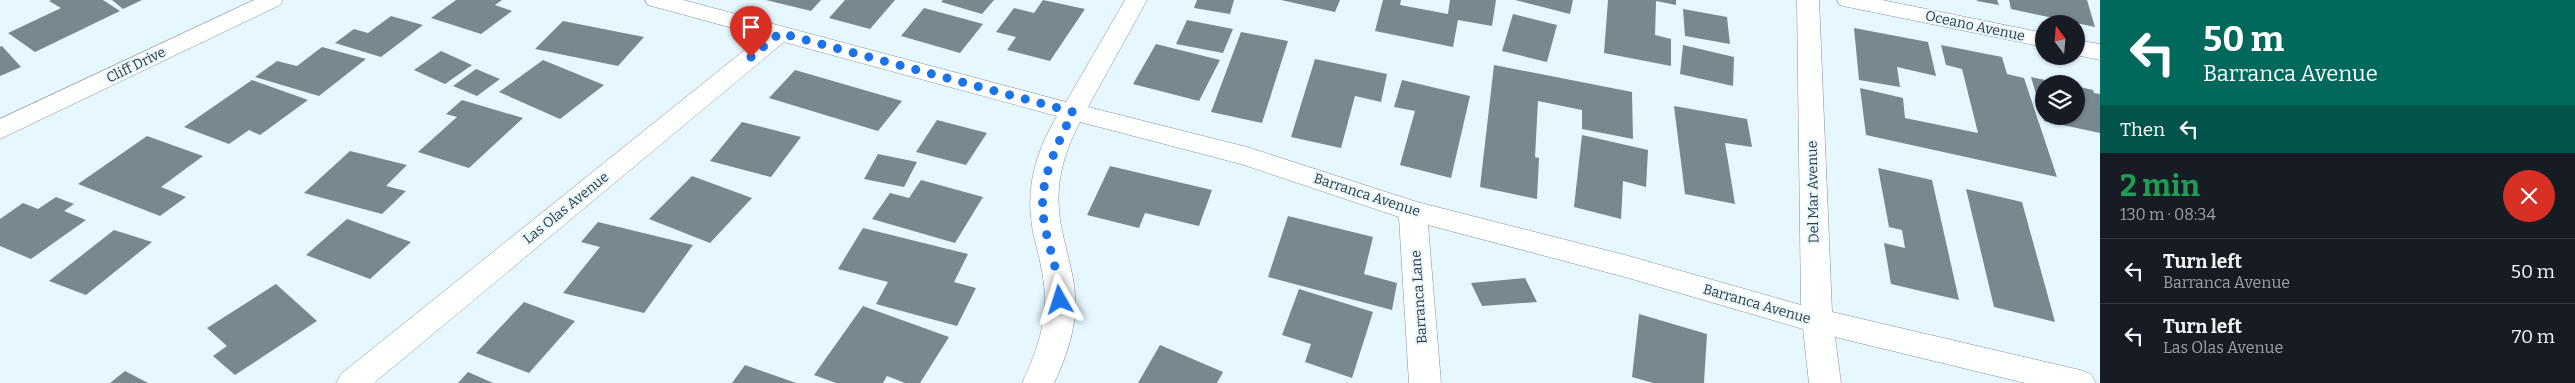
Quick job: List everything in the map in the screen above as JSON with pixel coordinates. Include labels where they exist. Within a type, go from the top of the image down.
[{"type":"street","name":"Cliff Drive","points":[[0,130],[272,0]]},
{"type":"street","name":"Barranca Avenue","points":[[656,0],[1073,112],[1247,156],[1413,211],[1626,266],[1817,321],[2080,383]]},
{"type":"street","points":[[1038,383],[1050,360],[1060,314],[1059,285],[1043,219],[1044,182],[1050,159],[1073,112],[1136,0]]},
{"type":"street","name":"Del Mar Avenue","points":[[1808,0],[1817,321],[1826,383]]},
{"type":"street","name":"Oceano Avenue","points":[[1848,0],[2035,38]]},
{"type":"street","name":"Las Olas Avenue","points":[[352,383],[780,33]]},
{"type":"street","points":[[2085,49],[2100,52]]},
{"type":"street","name":"Barranca Lane","points":[[1413,211],[1425,383]]},
{"type":"building","points":[[51,0],[103,0],[120,11],[35,52],[8,33],[61,8],[49,1]]},
{"type":"building","points":[[112,0],[142,0],[123,9]]},
{"type":"building","points":[[456,0],[502,0],[495,5],[512,11],[481,34],[431,18]]},
{"type":"building","points":[[766,0],[821,0],[811,11]]},
{"type":"building","points":[[845,0],[895,0],[870,29],[829,18]]},
{"type":"building","points":[[943,0],[994,0],[982,14],[941,2]]},
{"type":"building","points":[[1043,0],[1085,9],[1050,61],[1007,50],[1016,37],[996,32],[1014,8],[1034,13]]},
{"type":"building","points":[[1197,0],[1234,0],[1230,14],[1194,8]]},
{"type":"building","points":[[1281,0],[1340,0],[1335,12]]},
{"type":"building","points":[[1383,0],[1401,0],[1400,5],[1448,14],[1450,0],[1496,0],[1492,26],[1458,20],[1453,47],[1375,31]]},
{"type":"building","points":[[1515,0],[1573,0],[1570,14]]},
{"type":"building","points":[[1608,0],[1676,0],[1676,5],[1656,1],[1655,35],[1671,39],[1671,66],[1604,53]]},
{"type":"building","points":[[1997,0],[1999,5],[1977,1]]},
{"type":"building","points":[[2009,0],[2087,0],[2095,27],[2085,25],[2085,15],[2039,15],[2011,9]]},
{"type":"building","points":[[924,8],[983,24],[960,53],[901,36]]},
{"type":"building","points":[[1683,9],[1727,17],[1730,44],[1685,36]]},
{"type":"building","points":[[1513,14],[1557,25],[1547,62],[1502,51]]},
{"type":"building","points":[[391,16],[423,25],[381,57],[335,43],[354,29],[368,33]]},
{"type":"building","points":[[1187,20],[1233,29],[1223,53],[1176,44]]},
{"type":"building","points":[[563,21],[644,37],[618,66],[535,49]]},
{"type":"building","points":[[1854,28],[1928,42],[1936,76],[1897,67],[1900,87],[1859,80]]},
{"type":"building","points":[[1241,32],[1288,41],[1262,123],[1211,112]]},
{"type":"building","points":[[1156,44],[1220,60],[1199,101],[1133,84]]},
{"type":"building","points":[[1683,45],[1734,57],[1733,86],[1680,74]]},
{"type":"building","points":[[1941,45],[2002,57],[2007,74],[2024,78],[2035,111],[2035,125],[2040,125],[2057,177],[1866,135],[1860,88],[1903,98],[1905,118],[1978,133],[1962,69],[1946,65]]},
{"type":"building","points":[[2,46],[21,67],[0,76],[0,47]]},
{"type":"building","points":[[322,47],[366,59],[319,96],[255,77],[277,61],[297,66]]},
{"type":"building","points":[[441,51],[472,65],[445,84],[414,70]]},
{"type":"building","points":[[1315,59],[1387,74],[1381,102],[1355,96],[1341,148],[1291,137]]},
{"type":"building","points":[[543,60],[604,85],[560,119],[499,92]]},
{"type":"building","points":[[1494,65],[1632,92],[1633,139],[1582,129],[1582,110],[1538,101],[1535,157],[1539,158],[1537,199],[1480,187]]},
{"type":"building","points":[[476,69],[500,79],[477,96],[453,86]]},
{"type":"building","points":[[795,70],[902,101],[878,131],[769,98]]},
{"type":"building","points":[[2031,77],[2035,78],[2035,91]]},
{"type":"building","points":[[252,80],[308,100],[260,135],[249,130],[229,144],[184,127]]},
{"type":"building","points":[[1402,80],[1470,96],[1451,178],[1400,165],[1415,111],[1394,107]]},
{"type":"building","points":[[2085,88],[2100,94],[2100,133],[2063,125],[2085,125]]},
{"type":"building","points":[[462,100],[523,118],[469,168],[418,152],[457,117],[446,114]]},
{"type":"building","points":[[1674,106],[1747,119],[1752,147],[1725,143],[1735,204],[1685,194]]},
{"type":"building","points":[[937,120],[987,133],[966,165],[916,152]]},
{"type":"building","points":[[742,122],[801,137],[771,177],[710,161]]},
{"type":"building","points":[[1582,135],[1648,150],[1646,187],[1623,181],[1621,219],[1574,207]]},
{"type":"building","points":[[147,136],[203,156],[161,187],[186,197],[160,216],[78,184]]},
{"type":"building","points":[[350,151],[407,165],[386,186],[406,191],[382,214],[304,193]]},
{"type":"building","points":[[878,154],[917,162],[904,187],[864,179]]},
{"type":"building","points":[[1110,166],[1212,190],[1199,226],[1145,213],[1139,228],[1087,215]]},
{"type":"building","points":[[1878,168],[1932,180],[1959,300],[1891,284],[1884,243],[1905,248],[1902,230],[1889,227]]},
{"type":"building","points":[[692,176],[752,198],[710,243],[649,219]]},
{"type":"building","points":[[921,180],[983,197],[955,243],[872,219],[890,193],[909,198]]},
{"type":"building","points":[[1966,189],[2022,202],[2055,322],[1994,307]]},
{"type":"building","points":[[56,197],[74,204],[64,211],[86,220],[31,259],[0,246],[0,219],[23,203],[38,209]]},
{"type":"building","points":[[1288,216],[1373,237],[1364,274],[1397,283],[1392,310],[1268,277]]},
{"type":"building","points":[[347,219],[411,242],[370,279],[306,255]]},
{"type":"building","points":[[598,222],[693,245],[644,313],[563,293],[600,247],[581,242]]},
{"type":"building","points":[[863,228],[968,254],[954,282],[976,288],[957,326],[876,304],[888,282],[838,269]]},
{"type":"building","points":[[114,230],[152,242],[86,295],[49,281]]},
{"type":"building","points":[[1525,278],[1537,302],[1482,306],[1471,283]]},
{"type":"building","points":[[276,284],[317,321],[235,375],[213,356],[227,346],[207,328]]},
{"type":"building","points":[[1299,289],[1373,312],[1352,378],[1305,362],[1311,344],[1282,335]]},
{"type":"building","points":[[524,302],[575,321],[529,373],[476,353]]},
{"type":"building","points":[[863,306],[949,337],[920,383],[905,383],[887,376],[883,383],[836,383],[814,375]]},
{"type":"building","points":[[1639,314],[1707,334],[1704,383],[1653,383],[1632,377]]},
{"type":"building","points":[[1160,345],[1223,372],[1217,383],[1138,383]]},
{"type":"building","points":[[745,365],[796,383],[732,383]]},
{"type":"building","points":[[125,371],[148,383],[110,383]]},
{"type":"building","points":[[468,372],[493,383],[458,383]]},
{"type":"route","points":[[751,57],[780,33],[1073,112],[1050,159],[1044,182],[1043,219],[1059,285],[1060,300]]}]
